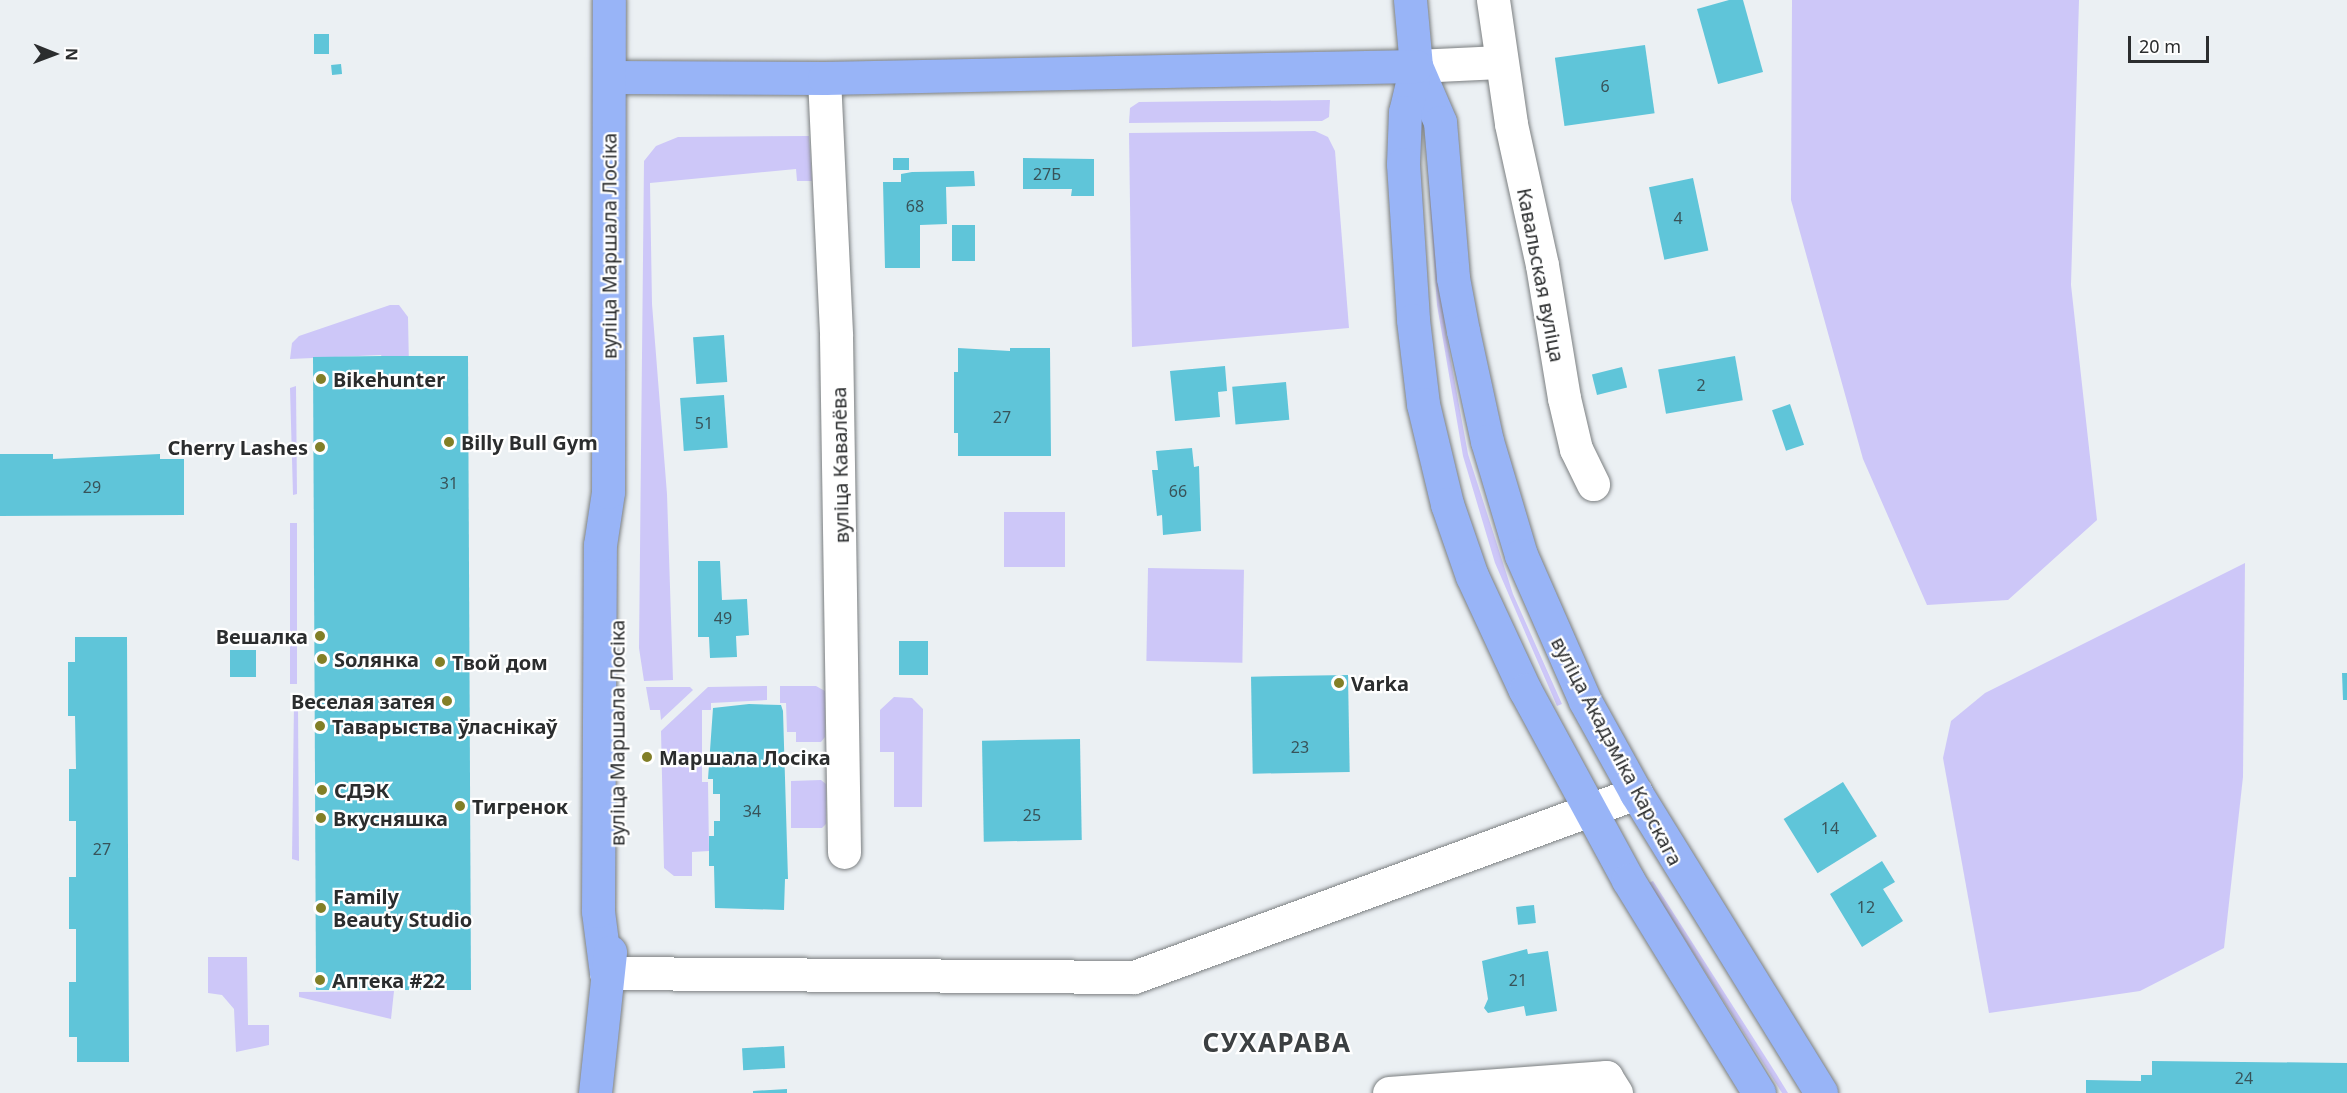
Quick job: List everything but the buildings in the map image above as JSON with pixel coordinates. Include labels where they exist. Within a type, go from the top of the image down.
[{"type":"main road","name":"вуліца Маршала Лосіка","points":[[596,1093],[606,973],[616,912],[618,756],[618,543],[608,492],[611,77],[609,0]]},
{"type":"main road","name":"вуліца Акадэміка Карскага","points":[[1410,0],[1416,66],[1440,122],[1453,278],[1500,490],[1551,629],[1636,793],[1821,1093]]},
{"type":"main road","points":[[611,77],[824,78],[1416,66]]},
{"type":"main road","name":"вуліца Акадэміка Карскага","points":[[1416,66],[1405,112],[1403,164],[1413,320],[1436,467],[1476,585],[1525,690],[1628,880],[1759,1093]]},
{"type":"street","name":"Кавальская вуліца","points":[[1492,0],[1500,62],[1564,398],[1576,449],[1593,484]]},
{"type":"street","points":[[1416,66],[1500,62]]},
{"type":"street","name":"вуліца Кавалёва","points":[[824,78],[836,336],[844,852]]},
{"type":"street","points":[[606,973],[1134,977],[1636,793]]},
{"type":"street","points":[[1389,1093],[1611,1085]]},
{"type":"shaded area","points":[[1792,0],[2079,0],[2071,285],[2097,520],[2008,600],[1927,605],[1863,459],[1791,200]]},
{"type":"shaded area","points":[[1330,100],[1329,117],[1322,121],[1129,123],[1130,108],[1139,102]]},
{"type":"shaded area","points":[[1315,131],[1328,137],[1335,151],[1349,328],[1132,347],[1129,133]]},
{"type":"shaded area","points":[[809,136],[812,181],[797,181],[796,169],[650,183],[652,304],[667,494],[673,680],[644,681],[639,648],[644,161],[656,146],[678,137]]},
{"type":"shaded area","points":[[1426,146],[1446,334],[1468,454],[1513,594],[1562,704],[1557,706],[1495,563],[1463,456],[1437,305]]},
{"type":"shaded area","points":[[390,305],[399,305],[408,317],[410,417],[381,355],[290,359],[292,343],[299,336]]},
{"type":"shaded area","points":[[296,386],[297,494],[293,495],[290,388]]},
{"type":"shaded area","points":[[1004,512],[1065,512],[1065,567],[1004,567]]},
{"type":"shaded area","points":[[290,523],[297,523],[297,684],[290,684]]},
{"type":"shaded area","points":[[2245,563],[2243,777],[2224,948],[2140,991],[1989,1013],[1943,758],[1951,721],[1985,693]]},
{"type":"shaded area","points":[[1148,568],[1244,570],[1242,663],[1146,661]]},
{"type":"shaded area","points":[[767,686],[767,700],[711,703],[711,710],[702,710],[702,782],[708,782],[709,851],[692,852],[692,876],[674,876],[664,868],[661,731],[708,687]]},
{"type":"shaded area","points":[[780,686],[816,686],[825,691],[825,737],[821,742],[796,742],[796,732],[787,732],[786,703],[780,703]]},
{"type":"shaded area","points":[[646,687],[690,687],[693,690],[661,720],[660,710],[650,710]]},
{"type":"shaded area","points":[[894,697],[912,698],[923,709],[922,807],[894,807],[894,752],[880,752],[880,710]]},
{"type":"shaded area","points":[[294,702],[298,702],[299,861],[292,859]]},
{"type":"shaded area","points":[[821,780],[826,784],[826,824],[822,828],[791,828],[791,781]]},
{"type":"shaded area","points":[[1653,881],[1788,1093],[1782,1093],[1649,883]]},
{"type":"shaded area","points":[[208,957],[247,957],[248,1025],[269,1025],[269,1045],[236,1052],[234,1009],[222,995],[208,993]]},
{"type":"shaded area","points":[[394,991],[391,1019],[299,997],[299,992]]},
{"type":"place","name":"Bikehunter","points":[[321,379]]},
{"type":"place","name":"Billy Bull Gym","points":[[449,442]]},
{"type":"place","name":"Cherry Lashes","points":[[320,447]]},
{"type":"place","name":"Вешалка","points":[[320,636]]},
{"type":"place","name":"Sолянка","points":[[322,659]]},
{"type":"place","name":"Твой дом","points":[[440,662]]},
{"type":"place","name":"Varka","points":[[1339,683]]},
{"type":"place","name":"Веселая затея","points":[[447,701]]},
{"type":"place","name":"Таварыства ўласнікаў","points":[[320,726]]},
{"type":"place","name":"Маршала Лосіка","points":[[647,757]]},
{"type":"place","name":"СДЭК","points":[[322,790]]},
{"type":"place","name":"Тигренок","points":[[460,806]]},
{"type":"place","name":"Вкусняшка","points":[[321,818]]},
{"type":"place","name":"Family Beauty Studio","points":[[321,908]]},
{"type":"place","name":"Аптека #22","points":[[320,980]]},
{"type":"district","name":"СУХАРАВА","points":[[1277,1043]]}]
